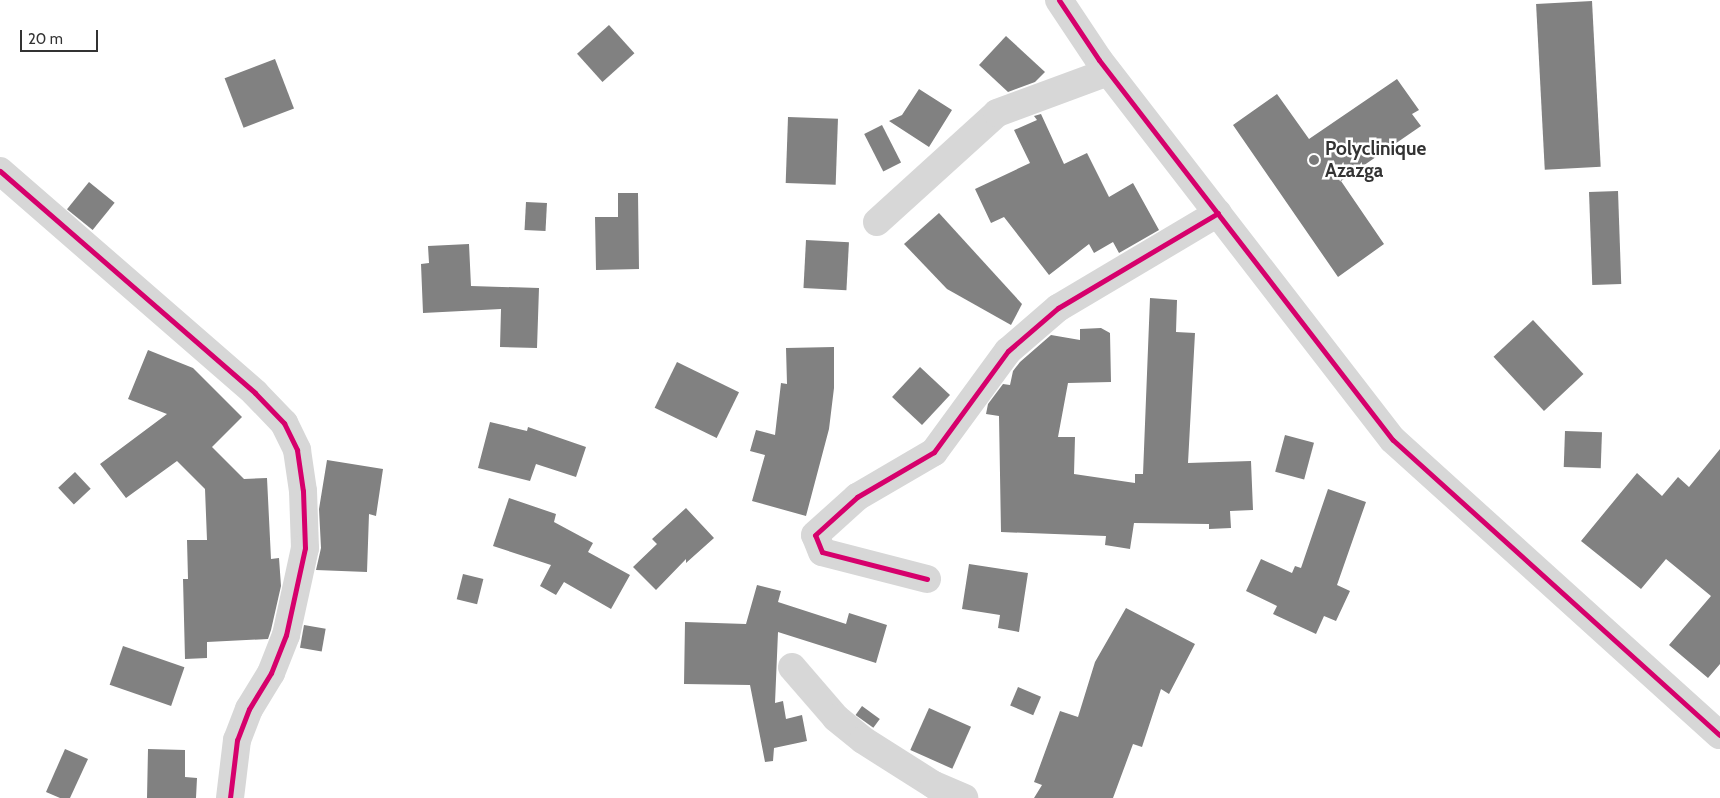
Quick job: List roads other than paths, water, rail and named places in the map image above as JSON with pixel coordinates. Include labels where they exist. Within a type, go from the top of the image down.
[{"type":"street","points":[[1059,0],[1108,72],[1394,440],[1720,735]]},
{"type":"street","points":[[877,222],[997,113],[1108,72]]},
{"type":"street","points":[[0,171],[255,393],[284,423],[297,450],[303,491],[305,548],[286,635],[271,673],[249,708],[238,740],[230,798]]},
{"type":"street","points":[[927,580],[822,552],[815,535],[857,497],[934,452],[1008,351],[1058,308],[1218,213]]},
{"type":"street","points":[[792,667],[836,718],[863,740],[934,785],[964,798]]},
{"type":"place","name":"Polyclinique Azazga","points":[[1314,160]]}]
